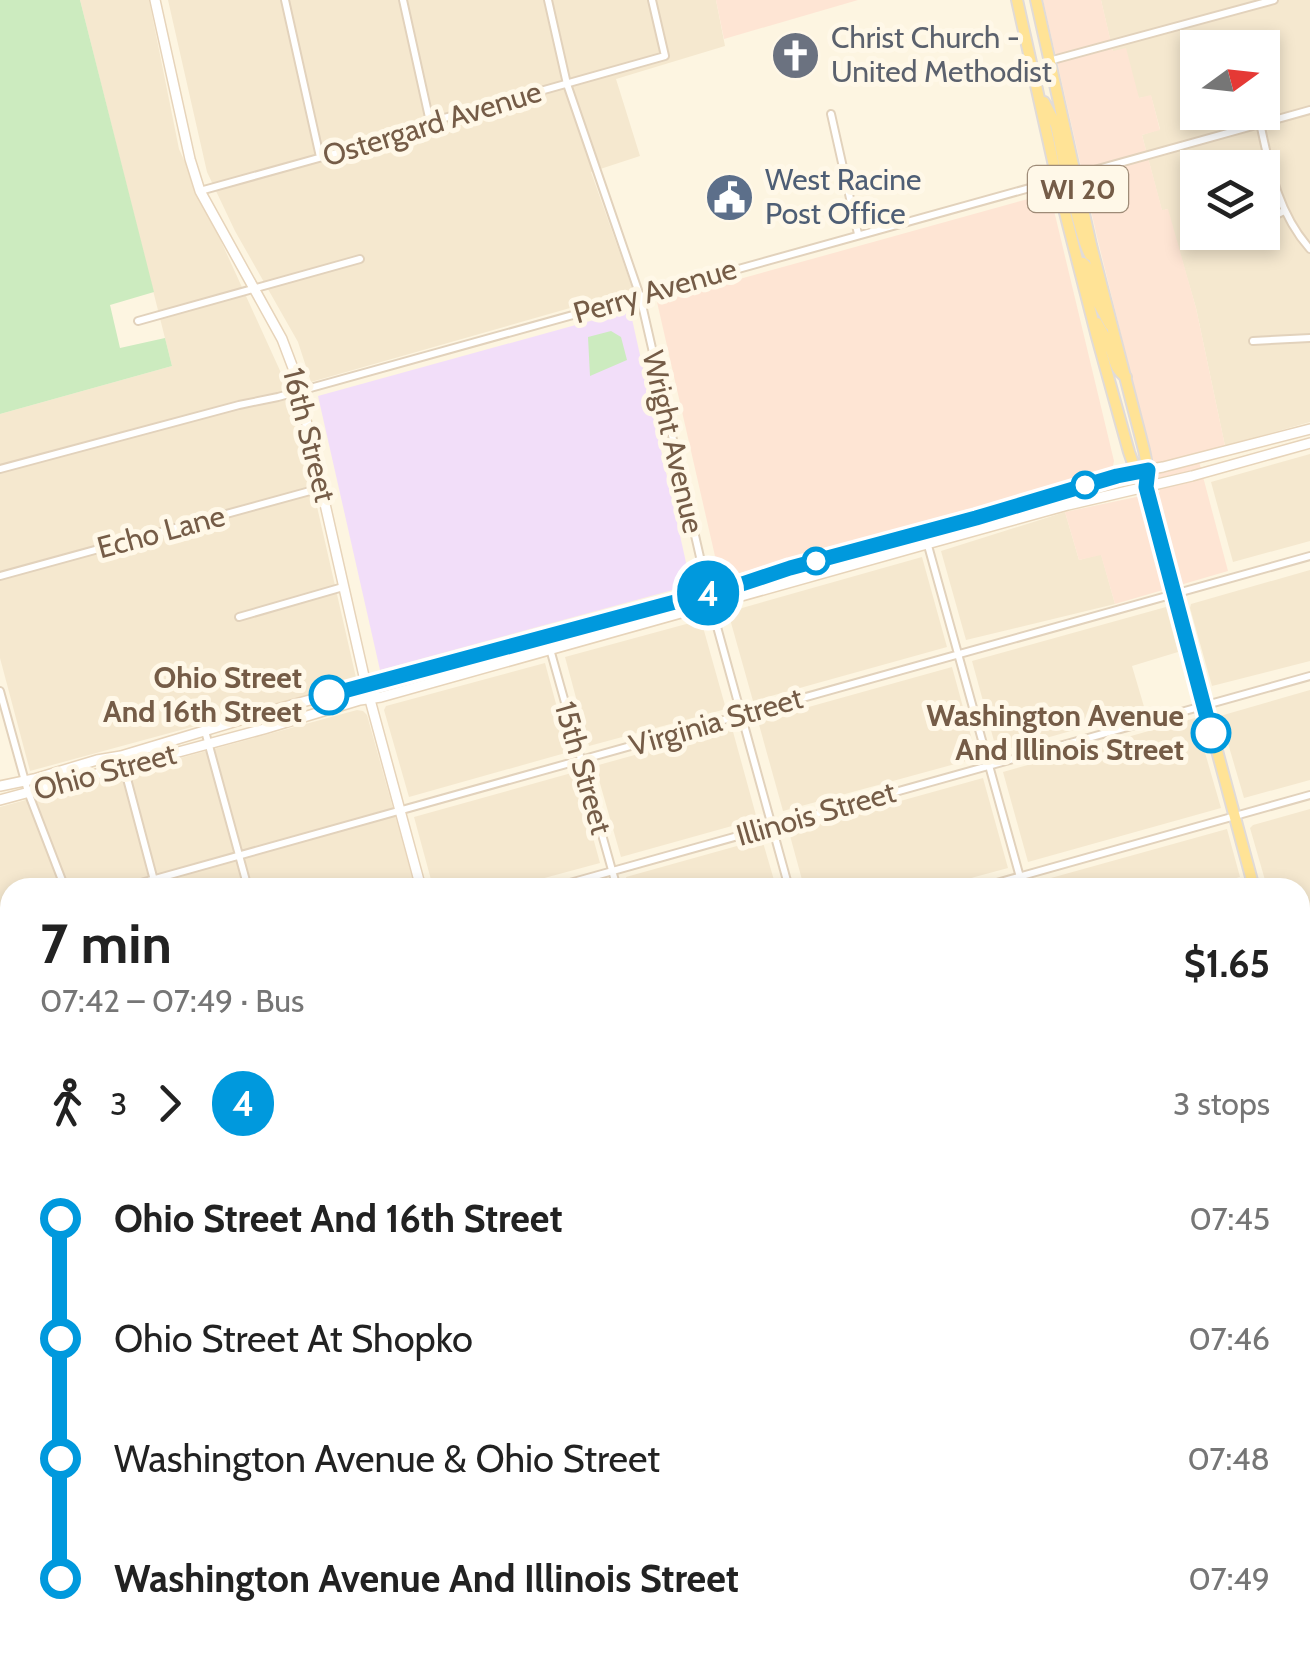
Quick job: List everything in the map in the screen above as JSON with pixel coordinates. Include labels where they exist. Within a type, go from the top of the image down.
[{"type":"main road","name":"WI 20","points":[[1017,0],[1078,264],[1142,471],[1251,878]]},
{"type":"main road","name":"WI 20","points":[[1036,0],[1074,175],[1127,377],[1142,471]]},
{"type":"main road","points":[[1039,92],[1056,125],[1065,168],[1074,175]]},
{"type":"main road","points":[[1057,179],[1069,191],[1082,240],[1096,264]]},
{"type":"main road","points":[[1078,264],[1083,262],[1086,266],[1094,296],[1115,334]]},
{"type":"main road","points":[[1092,315],[1110,344],[1119,374],[1127,377]]},
{"type":"street","name":"16th Street","points":[[154,0],[200,191],[282,339],[300,391],[366,685],[418,878]]},
{"type":"street","points":[[285,0],[320,158]]},
{"type":"street","points":[[402,0],[430,122]]},
{"type":"street","name":"Wright Avenue","points":[[548,0],[567,84],[640,296],[708,593],[786,878]]},
{"type":"street","name":"Ostergard Avenue","points":[[200,191],[664,56],[652,0]]},
{"type":"street","points":[[1050,61],[1274,0]]},
{"type":"street","name":"Perry Avenue","points":[[1280,118],[1310,110]]},
{"type":"street","points":[[830,114],[858,234]]},
{"type":"street","name":"Perry Avenue","points":[[0,470],[300,391],[1238,130]]},
{"type":"street","points":[[1261,130],[1284,211],[1310,249]]},
{"type":"street","points":[[1280,213],[1284,211]]},
{"type":"street","points":[[138,321],[360,258]]},
{"type":"street","points":[[1252,340],[1310,338]]},
{"type":"street","name":"Ohio Street","points":[[0,800],[204,730],[708,593],[1117,476],[1310,429]]},
{"type":"street","name":"Ohio Street","points":[[0,786],[208,744],[927,544],[1310,443]]},
{"type":"street","name":"Echo Lane","points":[[0,576],[322,488]]},
{"type":"street","points":[[924,531],[1020,876]]},
{"type":"street","name":"Virginia Street","points":[[171,878],[1310,556]]},
{"type":"street","points":[[239,617],[344,587]]},
{"type":"street","points":[[621,630],[624,614]]},
{"type":"street","name":"15th Street","points":[[550,649],[614,878]]},
{"type":"street","name":"Illinois Street","points":[[587,878],[1310,676]]},
{"type":"street","points":[[0,691],[24,780],[61,878]]},
{"type":"street","points":[[204,730],[246,878]]},
{"type":"street","points":[[122,761],[154,878]]},
{"type":"street","points":[[1013,878],[1310,796]]},
{"type":"shaded area","points":[[80,0],[149,0],[179,149],[292,397],[357,682],[30,771],[0,658],[0,414],[172,366]]},
{"type":"shaded area","points":[[168,0],[716,0],[725,46],[616,79],[640,156],[591,172],[633,290],[311,382],[298,342],[235,231],[207,172]]},
{"type":"shaded area","points":[[716,0],[858,0],[724,39]]},
{"type":"shaded area","points":[[1043,0],[1101,0],[1113,51],[1126,48],[1139,98],[1151,95],[1160,130],[1142,135],[1162,210],[1168,209],[1196,308],[1225,446],[1197,454],[1228,571],[1115,604],[1101,555],[1079,560],[1065,512],[1160,492]]},
{"type":"shaded area","points":[[1101,0],[1310,0],[1310,422],[1225,446],[1196,308],[1167,209],[1162,211],[1142,135],[1160,129],[1151,96],[1139,98],[1113,52]]},
{"type":"shaded area","points":[[1046,194],[1051,198],[1114,461],[1112,471],[720,578],[657,302]]},
{"type":"shaded area","points":[[630,310],[691,585],[380,670],[318,396]]},
{"type":"shaded area","points":[[1310,454],[1310,541],[1233,562],[1211,482]]},
{"type":"shaded area","points":[[1065,512],[1079,560],[1101,554],[1115,604],[966,640],[941,551]]},
{"type":"shaded area","points":[[922,557],[947,647],[753,701],[728,612]]},
{"type":"shaded area","points":[[1310,570],[1310,661],[1212,686],[1191,604]]},
{"type":"shaded area","points":[[1166,607],[1178,652],[1132,666],[1145,710],[997,752],[972,661]]},
{"type":"shaded area","points":[[701,620],[726,709],[589,746],[565,657]]},
{"type":"shaded area","points":[[545,663],[569,752],[409,797],[386,706]]},
{"type":"shaded area","points":[[952,667],[977,758],[783,811],[758,721]]},
{"type":"shaded area","points":[[1310,690],[1310,780],[1244,798],[1220,716]]},
{"type":"shaded area","points":[[363,711],[412,878],[0,878],[0,807]]},
{"type":"shaded area","points":[[1195,718],[1221,808],[1028,862],[1003,772]]},
{"type":"shaded area","points":[[732,728],[757,819],[621,857],[595,766]]},
{"type":"shaded area","points":[[575,772],[600,863],[544,878],[431,878],[414,817]]},
{"type":"shaded area","points":[[983,778],[1008,868],[971,878],[802,878],[789,832]]},
{"type":"shaded area","points":[[1310,809],[1310,878],[1264,878],[1250,828]]},
{"type":"shaded area","points":[[1227,829],[1240,877],[1236,878],[1051,878]]},
{"type":"shaded area","points":[[762,839],[773,878],[626,878]]},
{"type":"green space","points":[[0,0],[80,0],[154,292],[110,305],[120,348],[165,338],[172,366],[0,414]]},
{"type":"green space","points":[[611,331],[621,337],[627,360],[590,376],[588,337]]},
{"type":"bus line","name":"4","points":[[329,695],[1148,470],[1146,487],[1211,733]]},
{"type":"place","name":"Christ Church - United Methodist","points":[[796,55]]},
{"type":"place","name":"West Racine Post Office","points":[[730,197]]},
{"type":"place","name":"Ohio Street And 16th Street","points":[[329,695]]},
{"type":"place","name":"Washington Avenue And Illinois Street","points":[[1211,733]]}]
